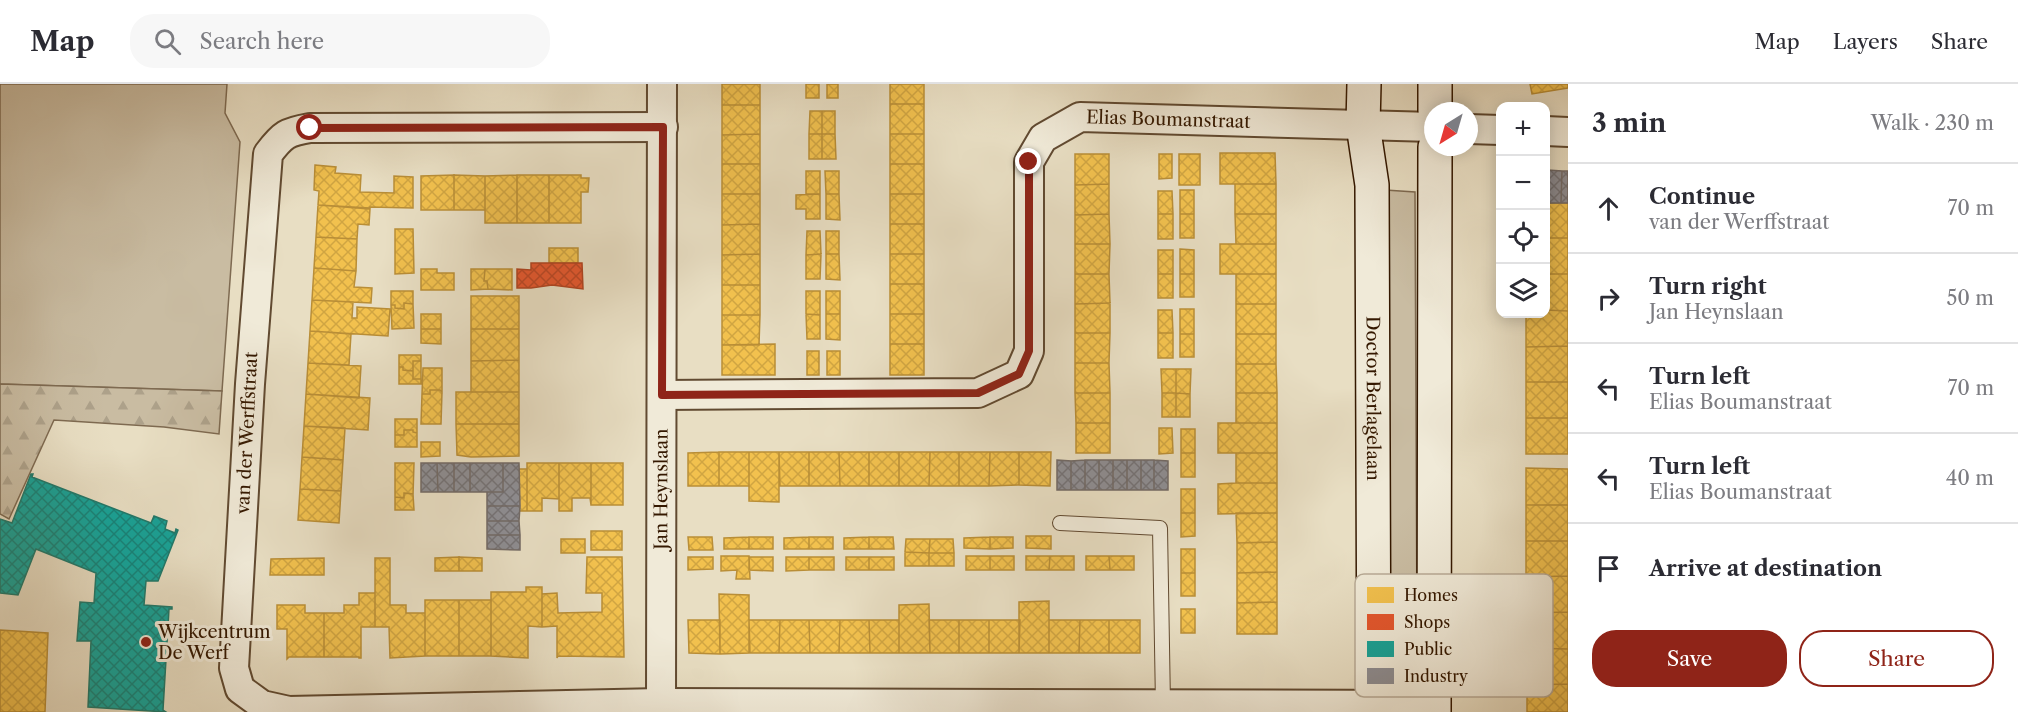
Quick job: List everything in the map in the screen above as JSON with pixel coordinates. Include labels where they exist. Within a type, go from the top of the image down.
[{"type":"main road","name":"Doctor Berlagelaan","points":[[1364,84],[1363,125],[1372,184],[1373,574]]},
{"type":"main road","points":[[1435,84],[1435,102]]},
{"type":"main road","points":[[1434,574],[1435,156]]},
{"type":"street","name":"Jan Heynslaan","points":[[660,708],[662,84]]},
{"type":"street","name":"Elias Boumanstraat","points":[[662,395],[978,393],[1019,374],[1029,351],[1029,162],[1043,138],[1080,117],[1424,127]]},
{"type":"street","name":"van der Werffstraat","points":[[663,127],[310,128],[289,132],[277,142],[268,154],[265,176],[250,384],[234,668],[240,689],[262,705],[289,711],[1163,705],[1434,709]]},
{"type":"street","points":[[1478,129],[1496,130]]},
{"type":"street","points":[[1550,131],[1568,132]]},
{"type":"lane","points":[[1060,523],[1160,528],[1163,705]]},
{"type":"green space","points":[[0,84],[227,84],[225,113],[240,142],[222,391],[0,384]]},
{"type":"green space","points":[[1385,190],[1415,192],[1417,574],[1387,574]]},
{"type":"green space","points":[[0,384],[222,391],[219,434],[164,427],[54,420],[9,519],[0,514]]},
{"type":"building: Homes","points":[[722,84],[760,84],[760,105],[722,105]]},
{"type":"building: Homes","points":[[806,84],[819,84],[819,98],[806,98]]},
{"type":"building: Homes","points":[[827,84],[838,84],[838,98],[827,98]]},
{"type":"building: Homes","points":[[890,84],[924,84],[924,104],[890,104]]},
{"type":"building: Homes","points":[[1530,84],[1568,84],[1568,88],[1532,94]]},
{"type":"building: Homes","points":[[890,104],[924,104],[924,134],[890,134]]},
{"type":"building: Homes","points":[[722,105],[760,105],[760,134],[722,135]]},
{"type":"building: Homes","points":[[810,111],[822,111],[822,134],[809,134]]},
{"type":"building: Homes","points":[[822,111],[835,111],[835,134],[822,134]]},
{"type":"building: Homes","points":[[760,134],[760,164],[722,164],[722,135]]},
{"type":"building: Homes","points":[[809,134],[822,134],[822,159],[809,159]]},
{"type":"building: Homes","points":[[822,134],[835,134],[836,159],[822,159]]},
{"type":"building: Homes","points":[[890,134],[924,134],[924,164],[890,164]]},
{"type":"building: Homes","points":[[1220,153],[1275,153],[1276,184],[1220,184]]},
{"type":"building: Homes","points":[[1075,154],[1109,154],[1109,184],[1075,185]]},
{"type":"building: Homes","points":[[1159,154],[1172,154],[1172,178],[1159,179]]},
{"type":"building: Homes","points":[[1179,154],[1200,154],[1200,185],[1179,185]]},
{"type":"building: Homes","points":[[722,164],[760,164],[760,194],[722,194]]},
{"type":"building: Homes","points":[[890,164],[924,164],[924,194],[890,194]]},
{"type":"building: Homes","points":[[315,165],[336,167],[335,173],[361,175],[360,192],[394,193],[394,176],[413,177],[413,208],[318,205],[319,191],[314,190]]},
{"type":"building: Homes","points":[[806,171],[820,171],[820,194],[806,194]]},
{"type":"building: Homes","points":[[825,171],[839,171],[839,194],[826,194]]},
{"type":"building: Homes","points":[[454,175],[454,210],[421,210],[421,176]]},
{"type":"building: Homes","points":[[454,175],[485,176],[485,210],[454,210]]},
{"type":"building: Homes","points":[[517,175],[517,223],[485,223],[485,176]]},
{"type":"building: Homes","points":[[517,175],[549,175],[549,223],[517,223]]},
{"type":"building: Homes","points":[[549,175],[581,175],[581,178],[589,178],[588,192],[581,192],[581,223],[549,223]]},
{"type":"building: Homes","points":[[1109,184],[1109,214],[1075,215],[1075,185]]},
{"type":"building: Homes","points":[[1235,184],[1276,184],[1276,214],[1235,214]]},
{"type":"building: Homes","points":[[1180,190],[1194,190],[1194,214],[1180,214]]},
{"type":"building: Homes","points":[[1158,191],[1172,191],[1173,214],[1158,214]]},
{"type":"building: Homes","points":[[722,194],[760,194],[760,224],[722,225]]},
{"type":"building: Homes","points":[[820,194],[820,219],[806,219],[806,209],[796,209],[796,195]]},
{"type":"building: Homes","points":[[826,194],[839,194],[840,220],[826,219]]},
{"type":"building: Homes","points":[[890,194],[924,194],[924,224],[890,224]]},
{"type":"building: Homes","points":[[1550,203],[1568,203],[1568,238],[1550,238]]},
{"type":"building: Homes","points":[[318,205],[370,209],[369,225],[358,224],[357,239],[316,237]]},
{"type":"building: Homes","points":[[1109,214],[1110,244],[1075,244],[1075,215]]},
{"type":"building: Homes","points":[[1158,214],[1173,214],[1173,239],[1158,239]]},
{"type":"building: Homes","points":[[1180,214],[1194,214],[1194,238],[1180,238]]},
{"type":"building: Homes","points":[[1235,214],[1276,214],[1276,244],[1236,244]]},
{"type":"building: Homes","points":[[760,224],[760,254],[722,255],[722,225]]},
{"type":"building: Homes","points":[[890,224],[924,224],[924,254],[890,254]]},
{"type":"building: Homes","points":[[395,229],[413,229],[414,273],[395,274]]},
{"type":"building: Homes","points":[[807,231],[820,231],[821,254],[806,255]]},
{"type":"building: Homes","points":[[826,231],[839,231],[839,254],[826,254]]},
{"type":"building: Homes","points":[[316,237],[357,239],[356,271],[314,268]]},
{"type":"building: Homes","points":[[1550,238],[1568,238],[1568,274],[1550,274]]},
{"type":"building: Homes","points":[[1075,244],[1110,244],[1109,274],[1075,274]]},
{"type":"building: Homes","points":[[1220,244],[1276,244],[1276,274],[1220,274]]},
{"type":"building: Homes","points":[[549,248],[578,248],[578,263],[549,263]]},
{"type":"building: Homes","points":[[1180,249],[1194,250],[1194,274],[1180,274]]},
{"type":"building: Homes","points":[[1158,250],[1173,250],[1173,274],[1158,274]]},
{"type":"building: Homes","points":[[760,254],[760,285],[722,285],[722,255]]},
{"type":"building: Homes","points":[[821,254],[820,279],[806,279],[806,255]]},
{"type":"building: Homes","points":[[826,254],[839,254],[840,280],[826,279]]},
{"type":"building: Homes","points":[[890,254],[924,254],[924,284],[890,284]]},
{"type":"building: Homes","points":[[314,268],[356,271],[354,287],[372,288],[371,303],[312,300]]},
{"type":"building: Homes","points":[[421,269],[437,269],[437,273],[454,273],[454,290],[421,290]]},
{"type":"building: Homes","points":[[471,269],[485,269],[484,281],[487,281],[488,289],[471,290]]},
{"type":"building: Homes","points":[[485,269],[512,269],[512,290],[488,289],[487,281],[484,281]]},
{"type":"building: Homes","points":[[1075,274],[1109,274],[1110,303],[1075,304]]},
{"type":"building: Homes","points":[[1158,274],[1173,274],[1173,298],[1158,298]]},
{"type":"building: Homes","points":[[1180,274],[1194,274],[1194,297],[1180,297]]},
{"type":"building: Homes","points":[[1236,274],[1276,274],[1276,304],[1236,304]]},
{"type":"building: Homes","points":[[1550,274],[1568,274],[1568,311],[1550,310]]},
{"type":"building: Homes","points":[[890,284],[924,284],[924,314],[890,314]]},
{"type":"building: Homes","points":[[722,285],[760,285],[760,315],[722,315]]},
{"type":"building: Homes","points":[[391,291],[413,291],[413,304],[404,303],[404,309],[395,308],[395,305],[391,305]]},
{"type":"building: Homes","points":[[806,291],[820,291],[820,315],[806,314]]},
{"type":"building: Homes","points":[[826,291],[840,291],[840,314],[826,314]]},
{"type":"building: Homes","points":[[471,296],[519,296],[519,329],[471,329]]},
{"type":"building: Homes","points":[[312,300],[353,302],[352,318],[357,318],[357,307],[390,309],[388,336],[310,331]]},
{"type":"building: Homes","points":[[404,303],[413,304],[414,328],[392,329],[391,305],[404,309]]},
{"type":"building: Homes","points":[[1110,303],[1110,333],[1075,333],[1075,304]]},
{"type":"building: Homes","points":[[1236,304],[1276,304],[1276,334],[1236,334]]},
{"type":"building: Homes","points":[[1180,309],[1194,309],[1194,334],[1180,334]]},
{"type":"building: Homes","points":[[1158,310],[1172,310],[1173,333],[1158,333]]},
{"type":"building: Homes","points":[[1550,310],[1568,311],[1568,346],[1526,347],[1526,318],[1550,318]]},
{"type":"building: Homes","points":[[421,314],[441,314],[441,329],[421,329]]},
{"type":"building: Homes","points":[[806,314],[820,315],[820,339],[807,339]]},
{"type":"building: Homes","points":[[826,314],[840,314],[840,340],[826,339]]},
{"type":"building: Homes","points":[[890,314],[924,314],[924,344],[890,344]]},
{"type":"building: Homes","points":[[722,315],[760,315],[759,345],[722,345]]},
{"type":"building: Homes","points":[[421,329],[441,329],[441,344],[421,343]]},
{"type":"building: Homes","points":[[471,329],[519,329],[519,360],[471,361]]},
{"type":"building: Homes","points":[[310,331],[351,334],[349,365],[308,363]]},
{"type":"building: Homes","points":[[1075,333],[1110,333],[1109,363],[1075,363]]},
{"type":"building: Homes","points":[[1158,333],[1173,333],[1173,358],[1158,358]]},
{"type":"building: Homes","points":[[1180,334],[1194,334],[1194,357],[1180,357]]},
{"type":"building: Homes","points":[[1236,334],[1276,334],[1276,364],[1236,364]]},
{"type":"building: Homes","points":[[775,344],[775,375],[722,375],[722,345]]},
{"type":"building: Homes","points":[[890,344],[924,344],[924,375],[890,375]]},
{"type":"building: Homes","points":[[1568,346],[1568,382],[1526,382],[1526,347]]},
{"type":"building: Homes","points":[[807,351],[819,351],[819,375],[807,375]]},
{"type":"building: Homes","points":[[827,351],[840,351],[840,375],[827,375]]},
{"type":"building: Homes","points":[[399,355],[421,355],[421,361],[413,361],[413,371],[403,370],[403,367],[399,367]]},
{"type":"building: Homes","points":[[519,360],[519,392],[471,392],[471,361]]},
{"type":"building: Homes","points":[[413,361],[421,361],[421,379],[413,379]]},
{"type":"building: Homes","points":[[308,363],[361,366],[359,398],[306,394]]},
{"type":"building: Homes","points":[[1075,363],[1109,363],[1110,393],[1075,393]]},
{"type":"building: Homes","points":[[1236,364],[1276,364],[1277,393],[1236,393]]},
{"type":"building: Homes","points":[[399,367],[413,371],[413,379],[421,379],[421,384],[399,384]]},
{"type":"building: Homes","points":[[423,368],[442,368],[442,392],[430,390],[430,394],[422,394]]},
{"type":"building: Homes","points":[[1161,369],[1176,369],[1176,393],[1162,393]]},
{"type":"building: Homes","points":[[1176,369],[1191,369],[1190,394],[1176,393]]},
{"type":"building: Homes","points":[[1526,382],[1568,382],[1568,418],[1526,418]]},
{"type":"building: Homes","points":[[430,390],[442,392],[441,424],[421,424],[422,394],[430,394]]},
{"type":"building: Homes","points":[[456,392],[519,392],[519,424],[456,424]]},
{"type":"building: Homes","points":[[1075,393],[1110,393],[1110,423],[1076,423]]},
{"type":"building: Homes","points":[[1162,393],[1176,393],[1176,417],[1162,417]]},
{"type":"building: Homes","points":[[1176,393],[1190,394],[1190,417],[1176,417]]},
{"type":"building: Homes","points":[[1236,393],[1277,393],[1277,423],[1236,423]]},
{"type":"building: Homes","points":[[306,394],[370,398],[368,430],[304,426]]},
{"type":"building: Homes","points":[[1526,418],[1568,418],[1568,454],[1526,454]]},
{"type":"building: Homes","points":[[395,419],[417,419],[417,433],[413,430],[404,430],[404,435],[395,435]]},
{"type":"building: Homes","points":[[1076,423],[1110,423],[1110,453],[1076,453]]},
{"type":"building: Homes","points":[[1218,423],[1277,423],[1277,453],[1218,453]]},
{"type":"building: Homes","points":[[456,424],[519,424],[519,456],[457,455]]},
{"type":"building: Homes","points":[[304,426],[345,428],[343,460],[302,457]]},
{"type":"building: Homes","points":[[1159,428],[1172,428],[1173,453],[1159,454]]},
{"type":"building: Homes","points":[[1181,429],[1195,429],[1195,453],[1181,453]]},
{"type":"building: Homes","points":[[404,430],[413,430],[417,433],[417,447],[395,447],[395,435],[404,435]]},
{"type":"building: Homes","points":[[421,442],[440,442],[440,456],[421,457]]},
{"type":"building: Homes","points":[[719,452],[719,486],[688,486],[688,453]]},
{"type":"building: Homes","points":[[719,452],[749,452],[749,486],[719,486]]},
{"type":"building: Homes","points":[[749,452],[779,452],[779,502],[749,501]]},
{"type":"building: Homes","points":[[779,452],[809,452],[809,486],[780,486]]},
{"type":"building: Homes","points":[[809,452],[839,452],[840,486],[809,486]]},
{"type":"building: Homes","points":[[839,452],[869,452],[869,486],[840,486]]},
{"type":"building: Homes","points":[[869,452],[899,452],[899,486],[869,486]]},
{"type":"building: Homes","points":[[899,452],[930,452],[929,486],[899,486]]},
{"type":"building: Homes","points":[[930,452],[959,452],[959,486],[929,486]]},
{"type":"building: Homes","points":[[959,452],[990,452],[989,486],[959,486]]},
{"type":"building: Homes","points":[[990,452],[1019,452],[1019,485],[989,486]]},
{"type":"building: Homes","points":[[1019,452],[1051,452],[1050,486],[1019,485]]},
{"type":"building: Homes","points":[[1181,453],[1195,453],[1195,477],[1181,477]]},
{"type":"building: Homes","points":[[1236,453],[1277,453],[1277,483],[1236,483]]},
{"type":"building: Homes","points":[[302,457],[343,460],[341,491],[300,489]]},
{"type":"building: Homes","points":[[395,463],[414,463],[413,496],[413,494],[404,493],[404,498],[395,497]]},
{"type":"building: Homes","points":[[527,463],[559,463],[559,499],[542,498],[542,511],[527,511]]},
{"type":"building: Homes","points":[[559,463],[591,463],[591,505],[590,498],[572,498],[572,511],[559,511]]},
{"type":"building: Homes","points":[[591,463],[623,463],[623,505],[591,505]]},
{"type":"building: Homes","points":[[1526,468],[1568,469],[1568,505],[1526,505]]},
{"type":"building: Homes","points":[[519,469],[527,469],[527,511],[519,511]]},
{"type":"building: Homes","points":[[1277,483],[1277,513],[1218,514],[1218,484]]},
{"type":"building: Homes","points":[[300,489],[341,491],[339,523],[298,520]]},
{"type":"building: Homes","points":[[1181,489],[1195,489],[1195,513],[1181,513]]},
{"type":"building: Homes","points":[[404,493],[413,494],[414,510],[395,510],[395,497],[404,498]]},
{"type":"building: Homes","points":[[1526,505],[1568,505],[1568,541],[1526,541]]},
{"type":"building: Homes","points":[[1181,513],[1195,513],[1195,536],[1181,537]]},
{"type":"building: Homes","points":[[1236,513],[1277,513],[1277,542],[1237,543]]},
{"type":"building: Homes","points":[[591,531],[622,531],[622,550],[591,550]]},
{"type":"building: Homes","points":[[1026,536],[1051,536],[1051,549],[1026,548]]},
{"type":"building: Homes","points":[[688,537],[712,537],[713,550],[689,550]]},
{"type":"building: Homes","points":[[749,537],[749,549],[724,549],[724,538]]},
{"type":"building: Homes","points":[[749,537],[773,537],[773,549],[749,549]]},
{"type":"building: Homes","points":[[809,537],[809,549],[784,549],[784,538]]},
{"type":"building: Homes","points":[[809,537],[833,537],[833,549],[809,549]]},
{"type":"building: Homes","points":[[869,537],[869,549],[844,549],[844,538]]},
{"type":"building: Homes","points":[[869,537],[893,537],[894,549],[869,549]]},
{"type":"building: Homes","points":[[990,537],[1013,537],[1013,548],[990,549]]},
{"type":"building: Homes","points":[[990,537],[990,549],[964,548],[964,538]]},
{"type":"building: Homes","points":[[561,539],[585,539],[585,553],[561,553]]},
{"type":"building: Homes","points":[[906,539],[930,539],[929,553],[905,552]]},
{"type":"building: Homes","points":[[930,539],[953,539],[954,553],[929,553]]},
{"type":"building: Homes","points":[[1526,541],[1568,541],[1568,576],[1526,574]]},
{"type":"building: Homes","points":[[1277,542],[1277,572],[1237,573],[1237,543]]},
{"type":"building: Homes","points":[[1181,549],[1195,549],[1195,573],[1181,573]]},
{"type":"building: Homes","points":[[905,552],[929,553],[929,566],[905,566]]},
{"type":"building: Homes","points":[[929,553],[954,553],[954,566],[929,566]]},
{"type":"building: Homes","points":[[721,556],[749,556],[750,579],[736,579],[737,570],[721,571]]},
{"type":"building: Homes","points":[[966,556],[990,556],[990,570],[966,570]]},
{"type":"building: Homes","points":[[990,556],[1014,556],[1014,570],[990,570]]},
{"type":"building: Homes","points":[[1026,556],[1050,556],[1049,570],[1026,570]]},
{"type":"building: Homes","points":[[1050,556],[1074,556],[1074,570],[1049,570]]},
{"type":"building: Homes","points":[[1086,556],[1109,556],[1110,570],[1086,570]]},
{"type":"building: Homes","points":[[1109,556],[1134,556],[1134,570],[1110,570]]},
{"type":"building: Homes","points":[[459,557],[482,558],[482,571],[459,571]]},
{"type":"building: Homes","points":[[459,557],[459,571],[435,571],[435,558]]},
{"type":"building: Homes","points":[[587,557],[622,557],[624,657],[558,656],[557,658],[557,626],[542,627],[542,594],[557,593],[558,613],[602,612],[602,593],[586,593]]},
{"type":"building: Homes","points":[[688,557],[713,557],[713,569],[688,570]]},
{"type":"building: Homes","points":[[749,557],[773,557],[773,571],[749,570]]},
{"type":"building: Homes","points":[[786,557],[809,557],[809,570],[786,571]]},
{"type":"building: Homes","points":[[809,557],[834,557],[834,570],[809,570]]},
{"type":"building: Homes","points":[[846,557],[869,557],[869,570],[846,570]]},
{"type":"building: Homes","points":[[869,557],[894,557],[894,570],[869,570]]},
{"type":"building: Homes","points":[[324,558],[324,575],[270,575],[271,559]]},
{"type":"building: Homes","points":[[375,558],[390,558],[390,605],[406,605],[406,613],[425,613],[425,656],[390,658],[389,627],[375,627]]},
{"type":"building: Homes","points":[[1277,572],[1277,602],[1237,603],[1237,573]]},
{"type":"building: Homes","points":[[1181,573],[1195,573],[1195,596],[1181,596]]},
{"type":"building: Homes","points":[[1553,576],[1568,576],[1568,612],[1553,612]]},
{"type":"building: Homes","points":[[526,587],[542,587],[542,627],[528,626],[528,658],[491,656],[491,592],[526,592]]},
{"type":"building: Homes","points":[[359,593],[375,593],[375,627],[361,627],[361,658],[324,657],[324,613],[344,613],[344,605],[359,605]]},
{"type":"building: Homes","points":[[719,594],[749,595],[749,653],[720,654]]},
{"type":"building: Homes","points":[[425,600],[459,600],[459,656],[425,656]]},
{"type":"building: Homes","points":[[459,600],[491,600],[491,656],[459,656]]},
{"type":"building: Homes","points":[[1049,601],[1049,653],[1019,653],[1019,602]]},
{"type":"building: Homes","points":[[1277,602],[1277,634],[1237,634],[1237,603]]},
{"type":"building: Homes","points":[[929,604],[930,653],[899,653],[899,605]]},
{"type":"building: Homes","points":[[277,605],[305,605],[305,613],[324,613],[324,657],[289,657],[287,659],[287,629],[277,629]]},
{"type":"building: Homes","points":[[1181,609],[1195,609],[1195,633],[1181,633]]},
{"type":"building: Homes","points":[[1553,612],[1568,612],[1568,649],[1553,649]]},
{"type":"building: Homes","points":[[688,620],[720,620],[720,654],[689,653]]},
{"type":"building: Homes","points":[[749,620],[780,620],[779,653],[750,653]]},
{"type":"building: Homes","points":[[780,620],[809,620],[810,653],[779,653]]},
{"type":"building: Homes","points":[[809,620],[840,620],[839,653],[810,653]]},
{"type":"building: Homes","points":[[840,620],[869,620],[870,653],[839,653]]},
{"type":"building: Homes","points":[[869,620],[899,620],[899,653],[870,653]]},
{"type":"building: Homes","points":[[929,620],[959,620],[959,653],[930,653]]},
{"type":"building: Homes","points":[[959,620],[989,620],[989,653],[959,653]]},
{"type":"building: Homes","points":[[989,620],[1020,620],[1019,653],[989,653]]},
{"type":"building: Homes","points":[[1049,620],[1080,620],[1079,653],[1049,653]]},
{"type":"building: Homes","points":[[1080,620],[1109,620],[1109,653],[1079,653]]},
{"type":"building: Homes","points":[[1109,620],[1140,620],[1140,653],[1109,653]]},
{"type":"building: Homes","points":[[0,630],[48,633],[45,712],[0,712]]},
{"type":"building: Homes","points":[[1553,649],[1568,649],[1568,684],[1553,684]]},
{"type":"building: Homes","points":[[1553,684],[1568,684],[1568,712],[1527,712],[1527,697],[1553,697]]},
{"type":"building: Shops","points":[[531,263],[582,263],[583,289],[552,285],[517,288],[517,269],[531,270]]},
{"type":"building: Public","points":[[31,474],[33,474],[32,477],[151,523],[154,516],[167,521],[165,529],[175,533],[176,529],[178,530],[158,581],[146,581],[144,605],[172,607],[169,609],[163,710],[166,712],[88,707],[91,641],[77,641],[80,602],[94,603],[96,573],[36,549],[18,595],[0,593],[0,519],[12,523]]},
{"type":"building: Industry","points":[[1550,170],[1562,171],[1561,203],[1550,203]]},
{"type":"building: Industry","points":[[1562,171],[1568,171],[1568,203],[1561,203]]},
{"type":"building: Industry","points":[[1057,460],[1071,461],[1071,490],[1057,490]]},
{"type":"building: Industry","points":[[1085,460],[1099,460],[1099,490],[1085,490]]},
{"type":"building: Industry","points":[[1085,460],[1085,490],[1071,490],[1071,461]]},
{"type":"building: Industry","points":[[1099,460],[1113,460],[1113,490],[1099,490]]},
{"type":"building: Industry","points":[[1113,460],[1127,460],[1127,490],[1113,490]]},
{"type":"building: Industry","points":[[1127,460],[1141,460],[1141,490],[1127,490]]},
{"type":"building: Industry","points":[[1141,460],[1154,460],[1154,490],[1141,490]]},
{"type":"building: Industry","points":[[1154,460],[1168,461],[1168,490],[1154,490]]},
{"type":"building: Industry","points":[[421,463],[437,463],[438,492],[421,492]]},
{"type":"building: Industry","points":[[437,463],[454,463],[454,492],[438,492]]},
{"type":"building: Industry","points":[[454,463],[470,463],[470,492],[454,492]]},
{"type":"building: Industry","points":[[470,463],[503,463],[503,492],[470,492]]},
{"type":"building: Industry","points":[[503,463],[519,463],[520,506],[487,506],[487,492],[503,492]]},
{"type":"building: Industry","points":[[487,506],[520,506],[519,521],[487,521]]},
{"type":"building: Industry","points":[[487,521],[519,521],[520,535],[487,535]]},
{"type":"building: Industry","points":[[487,535],[520,535],[520,550],[487,549]]},
{"type":"place","name":"Wijkcentrum De Werf","points":[[146,642]]},
{"type":"route","points":[[310,128],[663,127],[662,395],[978,393],[1019,374],[1029,351],[1029,162]]}]
